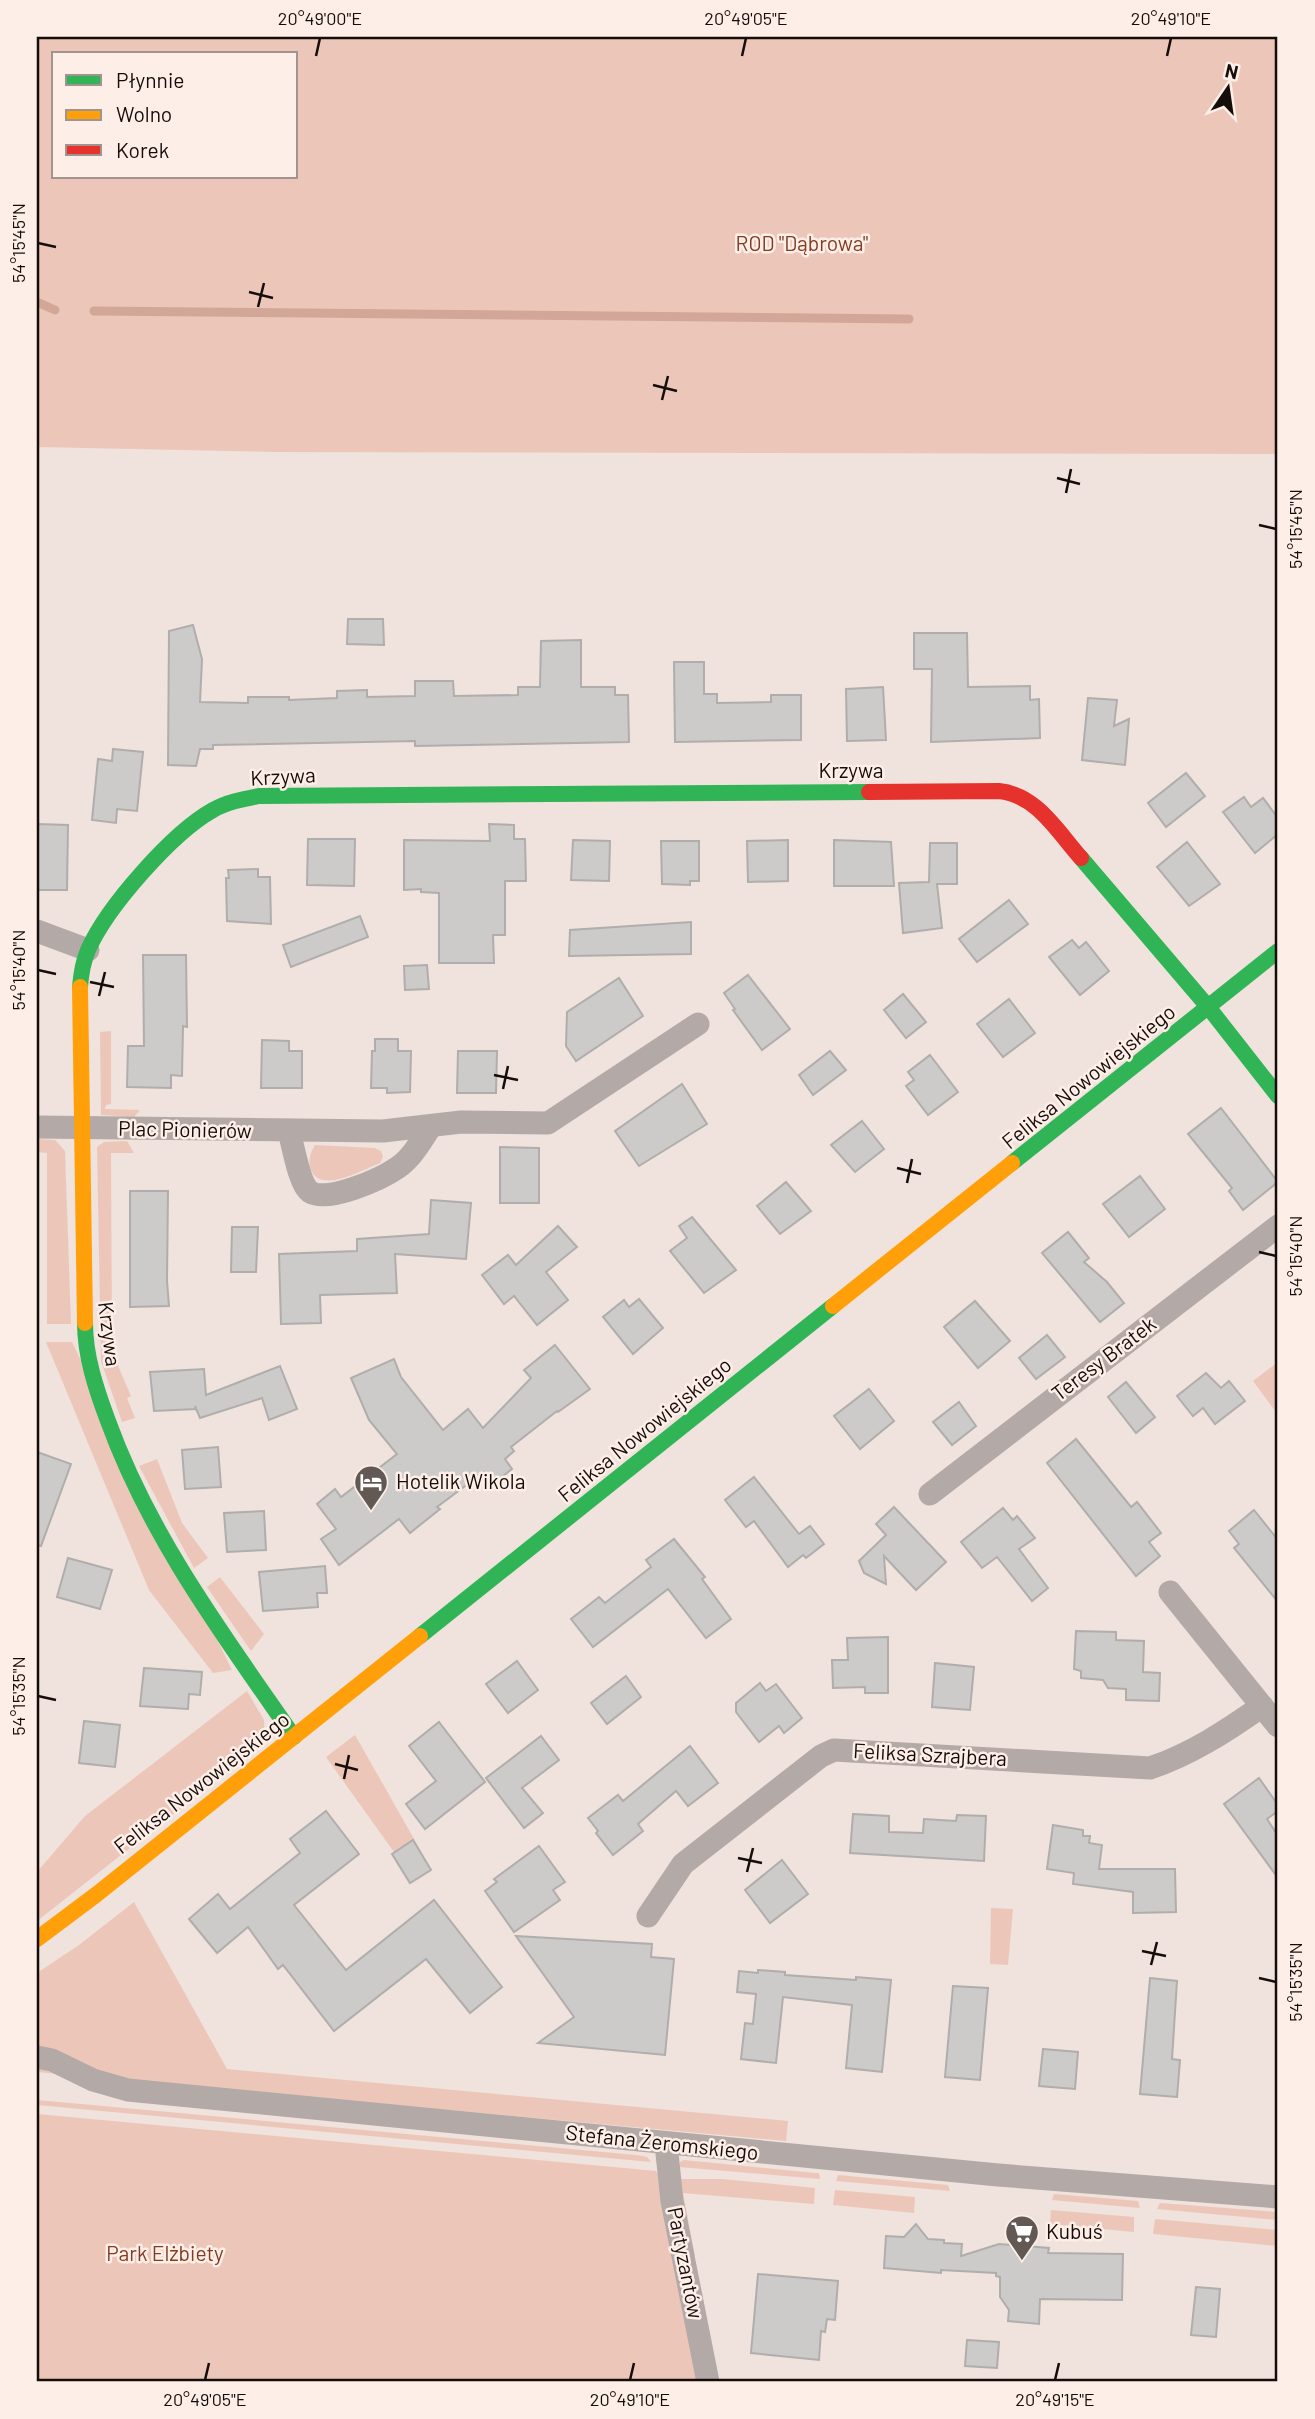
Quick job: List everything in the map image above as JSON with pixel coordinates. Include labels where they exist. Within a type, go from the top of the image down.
[{"type":"street","name":"Krzywa","points":[[294,1737],[157,1532],[132,1482],[99,1396],[89,1365],[83,1323],[80,981],[88,950],[112,912],[136,881],[166,850],[207,814],[218,807],[245,798],[338,795],[999,791],[1023,795],[1034,804],[1209,1008]]},
{"type":"street","points":[[37,931],[88,950]]},
{"type":"street","name":"Feliksa Nowowiejskiego","points":[[37,1939],[1278,951]]},
{"type":"street","points":[[1209,1008],[1278,1096]]},
{"type":"street","name":"Plac Pionierów","points":[[37,1127],[383,1131],[461,1122],[548,1123],[698,1024]]},
{"type":"street","points":[[289,1131],[301,1178],[309,1191],[322,1196],[341,1193],[396,1169],[413,1154],[431,1126]]},
{"type":"street","name":"Teresy Bratek","points":[[930,1494],[1278,1226]]},
{"type":"street","points":[[1170,1592],[1278,1726]]},
{"type":"street","name":"Feliksa Szrajbera","points":[[648,1916],[682,1864],[821,1756],[834,1750],[1150,1768],[1165,1763],[1231,1728],[1262,1706]]},
{"type":"street","name":"Stefana Żeromskiego","points":[[42,2054],[93,2080],[128,2090],[998,2175],[1278,2197]]},
{"type":"street","name":"Partyzantów","points":[[666,2144],[672,2201],[708,2382]]},
{"type":"green space","name":"ROD \"Dąbrowa\"","points":[[37,37],[1278,37],[1278,454],[275,452],[37,447]]},
{"type":"green space","points":[[111,1031],[111,1104],[106,1105],[105,1109],[140,1110],[134,1117],[101,1115],[100,1032]]},
{"type":"green space","points":[[37,1139],[55,1140],[65,1151],[71,1324],[47,1324],[47,1153],[37,1152]]},
{"type":"green space","points":[[127,1141],[134,1153],[111,1153],[112,1352],[131,1396],[127,1398],[135,1418],[122,1422],[101,1361],[97,1147],[104,1142]]},
{"type":"green space","points":[[315,1145],[375,1148],[381,1151],[383,1157],[380,1163],[355,1174],[325,1180],[318,1178],[310,1169],[310,1158]]},
{"type":"green space","points":[[46,1342],[72,1342],[232,1670],[213,1673],[149,1590]]},
{"type":"green space","points":[[1278,1362],[1278,1415],[1253,1381]]},
{"type":"green space","points":[[157,1459],[182,1523],[208,1558],[194,1568],[139,1466]]},
{"type":"green space","points":[[220,1577],[264,1634],[251,1651],[207,1587]]},
{"type":"green space","points":[[247,1691],[264,1720],[265,1742],[37,1921],[37,1872],[85,1816]]},
{"type":"green space","points":[[355,1735],[426,1860],[413,1840],[394,1852],[326,1757]]},
{"type":"green space","points":[[134,1902],[227,2069],[788,2121],[786,2141],[37,2072],[37,1973],[79,1945]]},
{"type":"green space","points":[[991,1908],[1013,1909],[1008,1965],[990,1964]]},
{"type":"green space","points":[[37,2100],[636,2155],[647,2157],[651,2162],[37,2105]]},
{"type":"green space","name":"Park Elżbiety","points":[[37,2114],[656,2171],[660,2178],[699,2382],[37,2382]]},
{"type":"green space","points":[[684,2160],[819,2173],[820,2179],[679,2167]]},
{"type":"green space","points":[[838,2175],[948,2185],[950,2191],[836,2181]]},
{"type":"green space","points":[[680,2179],[722,2179],[815,2188],[814,2204],[683,2193],[695,2256],[691,2254]]},
{"type":"green space","points":[[835,2190],[915,2197],[914,2213],[833,2205]]},
{"type":"green space","points":[[1054,2194],[1138,2201],[1140,2208],[1052,2200]]},
{"type":"green space","points":[[1160,2203],[1278,2212],[1278,2220],[1157,2209]]},
{"type":"green space","points":[[1051,2210],[1134,2217],[1134,2232],[1050,2224]]},
{"type":"green space","points":[[1155,2219],[1278,2230],[1278,2246],[1153,2234]]},
{"type":"building","points":[[348,619],[383,619],[384,645],[347,644]]},
{"type":"building","points":[[193,625],[202,659],[200,702],[248,703],[248,697],[289,697],[289,700],[337,698],[337,691],[367,690],[367,697],[415,696],[415,681],[453,681],[454,696],[518,695],[518,687],[540,687],[541,641],[581,640],[581,687],[615,687],[615,695],[628,695],[629,742],[415,746],[415,741],[213,745],[213,749],[200,749],[196,766],[168,765],[169,631]]},
{"type":"building","points":[[914,633],[967,633],[968,687],[1030,686],[1030,700],[1039,699],[1040,738],[931,742],[932,669],[914,669]]},
{"type":"building","points":[[674,662],[704,662],[704,694],[717,694],[717,703],[771,702],[771,695],[801,695],[801,740],[675,742]]},
{"type":"building","points":[[883,687],[886,740],[847,741],[846,689]]},
{"type":"building","points":[[1088,698],[1117,700],[1114,726],[1129,719],[1125,765],[1082,760]]},
{"type":"building","points":[[113,749],[143,752],[137,811],[117,809],[116,823],[92,820],[98,759],[112,761]]},
{"type":"building","points":[[1186,773],[1205,796],[1166,827],[1148,803]]},
{"type":"building","points":[[1244,797],[1251,807],[1263,798],[1278,818],[1278,834],[1255,853],[1223,812]]},
{"type":"building","points":[[37,824],[68,825],[67,890],[37,890]]},
{"type":"building","points":[[489,824],[514,825],[514,839],[525,839],[526,881],[505,881],[505,935],[493,935],[494,963],[439,963],[439,893],[421,892],[421,889],[404,890],[404,840],[490,841]]},
{"type":"building","points":[[308,839],[355,839],[354,886],[307,885]]},
{"type":"building","points":[[573,840],[610,841],[609,881],[571,880]]},
{"type":"building","points":[[788,840],[788,881],[748,882],[747,841]]},
{"type":"building","points":[[834,840],[891,842],[894,886],[834,886]]},
{"type":"building","points":[[661,841],[699,841],[699,881],[690,881],[690,885],[662,884]]},
{"type":"building","points":[[1187,842],[1220,884],[1189,906],[1157,867]]},
{"type":"building","points":[[930,843],[957,843],[957,884],[937,884],[942,928],[903,933],[899,883],[929,882]]},
{"type":"building","points":[[258,869],[258,877],[270,877],[271,924],[227,921],[228,870]]},
{"type":"building","points":[[1009,900],[1028,924],[977,962],[959,939]]},
{"type":"building","points":[[360,916],[368,937],[291,967],[283,945]]},
{"type":"building","points":[[691,922],[691,954],[569,956],[570,930]]},
{"type":"building","points":[[1072,940],[1079,948],[1086,942],[1109,971],[1080,995],[1049,957]]},
{"type":"building","points":[[143,955],[186,955],[187,1027],[183,1026],[182,1076],[171,1075],[171,1088],[127,1087],[128,1046],[144,1046]]},
{"type":"building","points":[[427,965],[429,989],[405,990],[404,966]]},
{"type":"building","points":[[748,975],[790,1029],[762,1050],[724,993]]},
{"type":"building","points":[[619,978],[643,1016],[576,1061],[566,1046],[567,1012]]},
{"type":"building","points":[[903,994],[926,1022],[906,1038],[884,1010]]},
{"type":"building","points":[[1009,999],[1035,1033],[1003,1057],[977,1024]]},
{"type":"building","points":[[375,1039],[398,1039],[398,1051],[411,1051],[410,1092],[387,1093],[387,1088],[371,1088]]},
{"type":"building","points":[[262,1040],[289,1041],[289,1051],[302,1051],[302,1088],[261,1088]]},
{"type":"building","points":[[458,1051],[497,1051],[496,1093],[457,1093]]},
{"type":"building","points":[[830,1051],[846,1070],[813,1095],[799,1075]]},
{"type":"building","points":[[930,1055],[958,1092],[928,1115],[906,1086],[914,1080],[908,1072]]},
{"type":"building","points":[[682,1084],[707,1124],[639,1166],[615,1131]]},
{"type":"building","points":[[1221,1108],[1278,1182],[1243,1210],[1229,1191],[1232,1188],[1188,1134]]},
{"type":"building","points":[[862,1121],[884,1149],[855,1172],[831,1145]]},
{"type":"building","points":[[500,1147],[539,1148],[539,1203],[500,1203]]},
{"type":"building","points":[[1140,1176],[1165,1209],[1129,1237],[1103,1204]]},
{"type":"building","points":[[786,1182],[811,1211],[780,1234],[757,1206]]},
{"type":"building","points":[[130,1191],[168,1191],[169,1306],[130,1307]]},
{"type":"building","points":[[431,1200],[471,1203],[466,1259],[395,1254],[397,1293],[320,1295],[321,1323],[281,1324],[279,1254],[357,1251],[357,1239],[429,1234]]},
{"type":"building","points":[[692,1217],[736,1270],[704,1293],[670,1251],[687,1238],[679,1226]]},
{"type":"building","points":[[558,1226],[577,1247],[546,1272],[568,1300],[537,1325],[514,1296],[504,1304],[482,1275],[508,1255],[516,1265]]},
{"type":"building","points":[[232,1227],[258,1227],[256,1272],[231,1272]]},
{"type":"building","points":[[1068,1232],[1089,1258],[1084,1262],[1107,1282],[1124,1303],[1100,1322],[1042,1253]]},
{"type":"building","points":[[639,1299],[663,1328],[633,1354],[603,1317],[624,1300],[629,1307]]},
{"type":"building","points":[[975,1301],[1010,1341],[978,1368],[944,1327]]},
{"type":"building","points":[[1047,1335],[1065,1357],[1036,1379],[1019,1358]]},
{"type":"building","points":[[555,1345],[590,1389],[511,1447],[514,1451],[505,1459],[512,1469],[494,1483],[484,1472],[437,1507],[440,1509],[410,1533],[399,1519],[339,1565],[321,1539],[336,1529],[317,1504],[335,1489],[341,1497],[397,1454],[369,1420],[351,1378],[394,1359],[401,1377],[443,1430],[468,1409],[483,1428],[531,1378],[524,1370]]},
{"type":"building","points":[[280,1366],[297,1409],[269,1420],[262,1398],[200,1418],[195,1406],[196,1409],[154,1411],[150,1372],[204,1369],[206,1395]]},
{"type":"building","points":[[1206,1373],[1221,1388],[1229,1381],[1245,1401],[1215,1424],[1203,1408],[1193,1416],[1177,1396]]},
{"type":"building","points":[[1126,1382],[1155,1417],[1136,1433],[1108,1397]]},
{"type":"building","points":[[869,1389],[894,1421],[860,1449],[834,1416]]},
{"type":"building","points":[[959,1402],[976,1426],[952,1445],[933,1422]]},
{"type":"building","points":[[1076,1439],[1131,1507],[1137,1502],[1161,1533],[1149,1542],[1160,1556],[1136,1576],[1047,1463]]},
{"type":"building","points":[[218,1447],[221,1487],[185,1489],[182,1450]]},
{"type":"building","points":[[37,1452],[71,1464],[41,1546],[37,1545]]},
{"type":"building","points":[[754,1477],[799,1534],[810,1526],[824,1544],[806,1558],[803,1555],[788,1567],[754,1521],[746,1527],[725,1500]]},
{"type":"building","points":[[894,1507],[946,1562],[916,1590],[884,1556],[886,1584],[864,1573],[859,1561],[886,1535],[876,1524]]},
{"type":"building","points":[[1003,1508],[1013,1520],[1017,1516],[1035,1538],[1019,1549],[1048,1588],[1032,1601],[997,1557],[982,1568],[961,1542]]},
{"type":"building","points":[[1254,1510],[1278,1540],[1278,1602],[1234,1548],[1239,1544],[1229,1531]]},
{"type":"building","points":[[264,1511],[266,1550],[227,1552],[224,1513]]},
{"type":"building","points":[[674,1539],[705,1577],[702,1579],[731,1619],[706,1638],[668,1589],[593,1647],[571,1619],[599,1597],[605,1603],[651,1567],[646,1560]]},
{"type":"building","points":[[68,1558],[112,1570],[100,1609],[57,1597]]},
{"type":"building","points":[[325,1566],[327,1593],[317,1593],[318,1607],[263,1611],[259,1572]]},
{"type":"building","points":[[1076,1631],[1116,1632],[1116,1640],[1144,1641],[1143,1672],[1160,1673],[1159,1701],[1126,1700],[1126,1689],[1108,1688],[1103,1680],[1081,1678],[1081,1671],[1074,1669]]},
{"type":"building","points":[[888,1637],[888,1693],[865,1693],[865,1687],[833,1688],[832,1660],[848,1660],[847,1638]]},
{"type":"building","points":[[517,1661],[538,1690],[508,1713],[486,1684]]},
{"type":"building","points":[[935,1663],[974,1667],[970,1710],[932,1707]]},
{"type":"building","points":[[144,1668],[202,1672],[200,1695],[189,1694],[188,1709],[140,1706]]},
{"type":"building","points":[[626,1676],[641,1697],[607,1724],[591,1703]]},
{"type":"building","points":[[760,1683],[766,1691],[776,1684],[802,1718],[784,1733],[779,1726],[759,1742],[736,1712],[736,1703]]},
{"type":"building","points":[[84,1721],[120,1725],[115,1767],[79,1763]]},
{"type":"building","points":[[439,1722],[485,1782],[425,1829],[406,1804],[436,1781],[409,1746]]},
{"type":"building","points":[[541,1736],[559,1760],[522,1788],[543,1813],[524,1828],[486,1778]]},
{"type":"building","points":[[690,1746],[718,1783],[688,1806],[676,1791],[638,1824],[643,1831],[613,1855],[588,1818],[618,1795],[623,1801]]},
{"type":"building","points":[[1259,1778],[1278,1805],[1278,1811],[1267,1819],[1278,1836],[1278,1878],[1224,1804]]},
{"type":"building","points":[[326,1811],[359,1854],[294,1905],[346,1970],[434,1900],[502,1987],[470,2013],[426,1959],[334,2031],[283,1965],[278,1969],[248,1927],[217,1953],[189,1919],[218,1894],[230,1909],[300,1853],[290,1839]]},
{"type":"building","points":[[853,1814],[889,1816],[889,1832],[923,1833],[924,1819],[956,1821],[957,1815],[986,1816],[984,1861],[850,1853]]},
{"type":"building","points":[[1053,1825],[1083,1830],[1083,1836],[1090,1836],[1089,1843],[1102,1845],[1099,1869],[1175,1869],[1176,1912],[1133,1913],[1133,1892],[1073,1884],[1074,1873],[1047,1869]]},
{"type":"building","points":[[413,1840],[431,1870],[410,1883],[392,1854]]},
{"type":"building","points":[[539,1846],[565,1882],[553,1890],[560,1900],[514,1932],[485,1891],[497,1882],[494,1879]]},
{"type":"building","points":[[782,1860],[808,1894],[770,1923],[745,1890]]},
{"type":"building","points":[[516,1936],[652,1944],[651,1957],[674,1959],[665,2055],[538,2043],[574,2017]]},
{"type":"building","points":[[758,1970],[785,1972],[785,1975],[891,1980],[882,2072],[846,2068],[852,2005],[783,1997],[776,2063],[741,2059],[745,2023],[753,2024],[756,1994],[737,1992],[739,1971],[758,1973]]},
{"type":"building","points":[[1150,1978],[1177,1981],[1172,2059],[1180,2060],[1177,2097],[1140,2094]]},
{"type":"building","points":[[953,1986],[988,1988],[980,2080],[945,2077]]},
{"type":"building","points":[[1043,2049],[1078,2052],[1075,2089],[1039,2086]]},
{"type":"building","points":[[916,2224],[928,2239],[962,2244],[961,2256],[999,2244],[1049,2248],[1048,2253],[1123,2254],[1122,2300],[1040,2299],[1039,2324],[1008,2321],[1009,2310],[1000,2297],[1000,2277],[996,2276],[996,2273],[941,2270],[941,2273],[884,2268],[886,2236],[904,2237]]},
{"type":"building","points":[[758,2274],[838,2281],[835,2320],[827,2319],[825,2332],[821,2331],[819,2360],[751,2353]]},
{"type":"building","points":[[1196,2287],[1220,2289],[1216,2337],[1191,2335]]},
{"type":"building","points":[[967,2340],[999,2342],[997,2368],[965,2366]]},
{"type":"waterway","points":[[37,302],[55,310]]},
{"type":"waterway","points":[[94,311],[909,319]]},
{"type":"traffic: fast","points":[[80,987],[85,959],[97,933],[142,873],[160,853],[197,821],[218,807],[241,800],[259,796],[869,792]]},
{"type":"traffic: fast","points":[[1081,858],[1209,1008],[1278,1096]]},
{"type":"traffic: fast","points":[[1012,1163],[1278,951]]},
{"type":"traffic: fast","points":[[420,1636],[833,1306]]},
{"type":"traffic: fast","points":[[85,1323],[89,1360],[99,1397],[125,1464],[145,1505],[190,1585],[294,1737]]},
{"type":"traffic: slow","points":[[80,987],[85,1323]]},
{"type":"traffic: slow","points":[[833,1306],[1012,1163]]},
{"type":"traffic: slow","points":[[37,1939],[420,1636]]},
{"type":"traffic: jam","points":[[869,792],[999,791],[1012,794],[1024,799],[1045,816],[1081,858]]},
{"type":"place","name":"Hotelik Wikola","points":[[371,1512]]},
{"type":"place","name":"Kubuś","points":[[1022,2262]]}]
